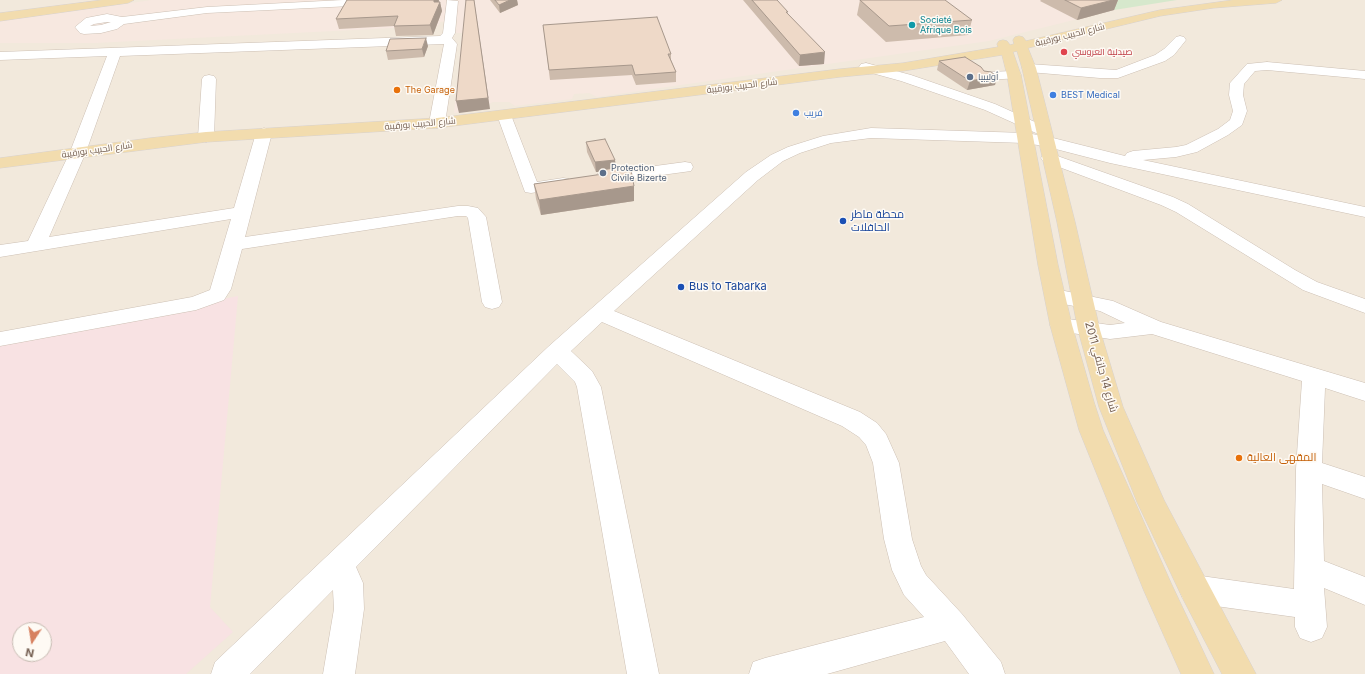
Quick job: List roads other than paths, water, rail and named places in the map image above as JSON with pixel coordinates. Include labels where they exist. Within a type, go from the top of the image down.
[{"type":"main road","points":[[0,17],[128,0]]},
{"type":"main road","name":"شارع الحبيب بورقيبة","points":[[1013,45],[1150,9],[1214,0]]},
{"type":"main road","name":"شارع الحبيب بورقيبة","points":[[0,163],[206,137],[437,123],[872,68],[934,63],[1160,13],[1220,4],[1276,0]]},
{"type":"main road","name":"شارع 14 جانفي 2011","points":[[1013,45],[1022,72],[1037,141],[1055,296],[1061,325],[1091,430],[1159,591],[1198,674]]},
{"type":"main road","name":"شارع 14 جانفي 2011","points":[[1037,141],[1066,222],[1089,330],[1111,407],[1121,434],[1151,502],[1194,589],[1240,674]]},
{"type":"street","points":[[119,21],[207,10],[413,0]]},
{"type":"street","points":[[444,40],[449,33],[451,0]]},
{"type":"street","points":[[0,56],[444,40],[451,44],[437,123]]},
{"type":"street","points":[[986,76],[1022,72],[1118,74],[1160,58],[1169,52],[1180,40]]},
{"type":"street","points":[[36,245],[78,152],[115,52]]},
{"type":"street","points":[[1110,158],[1184,150],[1202,144],[1223,132],[1237,122],[1239,116],[1236,96],[1237,83],[1252,67],[1267,66],[1365,75]]},
{"type":"street","points":[[872,68],[973,100],[1037,141],[1188,212],[1288,274],[1317,288],[1365,306]]},
{"type":"street","points":[[206,137],[209,79]]},
{"type":"street","points":[[504,115],[531,188],[686,167]]},
{"type":"street","points":[[0,339],[208,300],[217,295],[221,289],[264,133]]},
{"type":"street","points":[[227,674],[558,351],[752,176],[777,158],[794,150],[829,138],[871,133],[980,137],[1037,141],[1365,212]]},
{"type":"street","points":[[234,244],[458,211],[468,211],[472,212],[477,217],[492,302]]},
{"type":"street","points":[[0,251],[242,212]]},
{"type":"street","points":[[1055,296],[1106,306],[1153,327],[1365,392]]},
{"type":"street","points":[[600,314],[851,419],[868,430],[877,441],[886,463],[898,539],[907,570],[915,585],[951,624],[988,674]]},
{"type":"street","points":[[1061,325],[1110,332],[1153,327]]},
{"type":"street","points":[[558,351],[584,377],[589,387],[643,674]]},
{"type":"street","points":[[1194,589],[1310,616],[1309,469],[1314,376]]},
{"type":"street","points":[[1309,469],[1365,488]]},
{"type":"street","points":[[339,674],[348,609],[348,583],[340,564]]},
{"type":"street","points":[[1310,569],[1365,590]]},
{"type":"street","points":[[765,674],[812,669],[951,624]]},
{"type":"place","name":"Societé Afrique Bois","points":[[912,25]]},
{"type":"place","name":"صيدلية العروسي","points":[[1064,52]]},
{"type":"place","name":"أوليبيا","points":[[970,77]]},
{"type":"place","name":"The Garage","points":[[397,90]]},
{"type":"place","name":"BEST Medical","points":[[1053,95]]},
{"type":"place","name":"فريب","points":[[796,113]]},
{"type":"place","name":"Protection Civile Bizerte","points":[[603,173]]},
{"type":"place","name":"محطة ماطر الحافلات","points":[[843,221]]},
{"type":"place","name":"Bus to Tabarka","points":[[681,287]]},
{"type":"place","name":"المقهى العالية","points":[[1239,458]]}]
